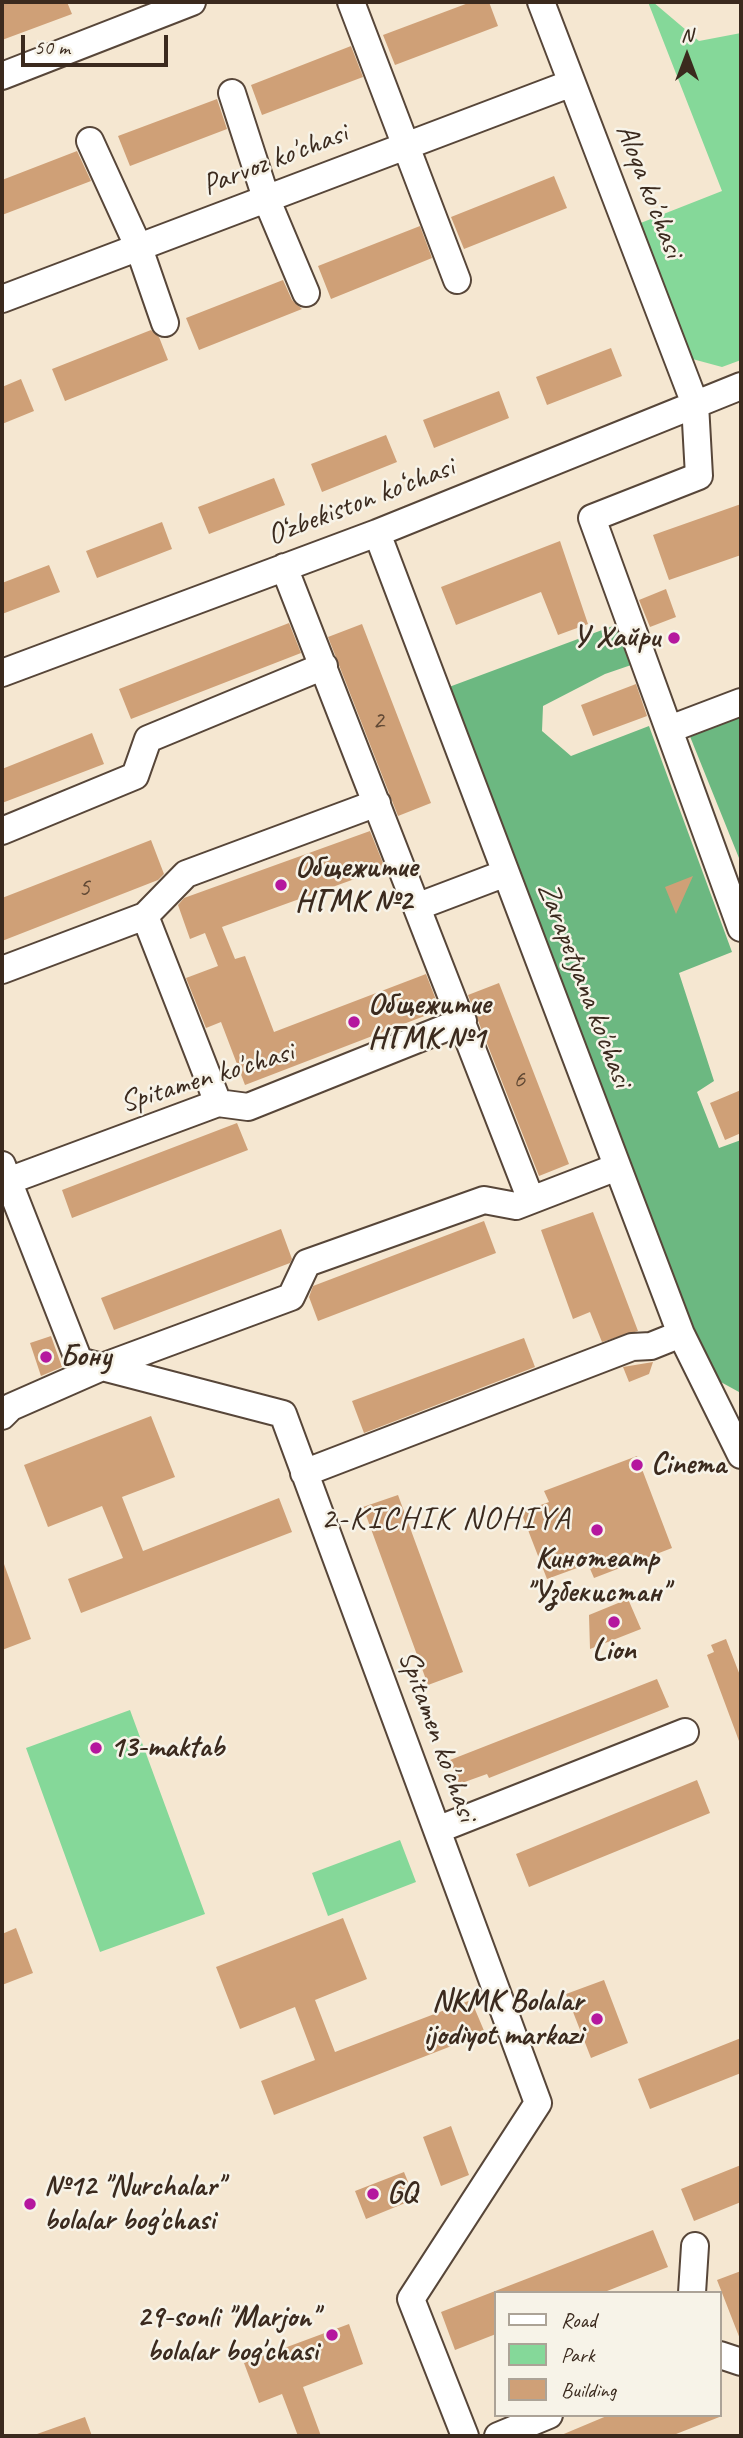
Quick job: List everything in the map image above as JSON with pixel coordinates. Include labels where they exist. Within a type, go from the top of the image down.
[{"type":"street","points":[[2,76],[192,2]]},
{"type":"street","points":[[351,2],[457,280]]},
{"type":"street","name":"Aloqa ko'chasi","points":[[541,2],[695,404],[699,476],[592,518],[670,729]]},
{"type":"street","name":"Parvoz ko'chasi","points":[[2,299],[572,83]]},
{"type":"street","points":[[232,93],[266,198],[306,293]]},
{"type":"street","points":[[90,141],[139,248],[164,323]]},
{"type":"street","name":"O‘zbekiston ko‘chasi","points":[[2,673],[377,533],[741,386]]},
{"type":"street","name":"Zarapetyana ko'chasi","points":[[377,533],[681,1334],[741,1455]]},
{"type":"street","points":[[284,567],[419,906],[531,1199]]},
{"type":"street","points":[[2,831],[135,776],[148,740],[324,666]]},
{"type":"street","points":[[741,702],[670,729],[741,928]]},
{"type":"street","points":[[2,970],[145,916],[186,874],[377,803]]},
{"type":"street","points":[[419,906],[506,873]]},
{"type":"street","points":[[145,916],[218,1103]]},
{"type":"street","name":"Spitamen ko'chasi","points":[[463,1021],[248,1107],[218,1103],[5,1173],[79,1361],[283,1414],[538,2103],[411,2299],[465,2436]]},
{"type":"street","points":[[2,1416],[11,1407],[102,1367],[291,1297],[307,1263],[484,1200],[516,1206],[617,1167]]},
{"type":"street","points":[[304,1473],[632,1347],[651,1346],[681,1334]]},
{"type":"street","points":[[437,1830],[685,1732]]},
{"type":"street","points":[[692,2291],[695,2246]]},
{"type":"street","points":[[722,2356],[741,2361]]},
{"type":"street","points":[[498,2436],[544,2417]]},
{"type":"green space","points":[[648,2],[653,2],[699,41],[741,33],[741,360],[722,367],[685,357],[633,226],[722,191]]},
{"type":"green space","points":[[621,623],[637,663],[605,674],[543,706],[542,731],[571,756],[649,726],[732,952],[679,973],[714,1081],[697,1092],[719,1148],[741,1140],[741,1399],[739,1392],[708,1375],[449,687]]},
{"type":"green space","points":[[741,716],[741,863],[689,734]]},
{"type":"green space","points":[[130,1710],[205,1914],[100,1952],[26,1748]]},
{"type":"green space","points":[[400,1840],[416,1882],[328,1916],[312,1873]]},
{"type":"building","points":[[2,2],[67,2],[72,14],[2,40]]},
{"type":"building","points":[[471,2],[489,2],[498,26],[395,65],[383,35]]},
{"type":"building","points":[[351,46],[363,77],[262,115],[251,85]]},
{"type":"building","points":[[217,99],[227,129],[130,166],[118,136]]},
{"type":"building","points":[[77,151],[91,181],[2,215],[2,180]]},
{"type":"building","points":[[554,176],[567,208],[464,249],[451,217]]},
{"type":"building","points":[[420,226],[432,258],[331,299],[318,266]]},
{"type":"building","points":[[283,280],[292,300],[302,309],[199,350],[186,318]]},
{"type":"building","points":[[151,330],[159,337],[168,360],[65,401],[52,369]]},
{"type":"building","points":[[611,348],[622,376],[547,405],[536,377]]},
{"type":"building","points":[[21,379],[34,411],[2,424],[2,387]]},
{"type":"building","points":[[499,391],[509,418],[434,448],[423,420]]},
{"type":"building","points":[[386,435],[397,462],[322,492],[311,464]]},
{"type":"building","points":[[274,478],[285,505],[209,534],[198,507]]},
{"type":"building","points":[[741,504],[741,555],[669,580],[653,535]]},
{"type":"building","points":[[162,522],[172,549],[97,578],[86,551]]},
{"type":"building","points":[[560,541],[588,624],[558,635],[541,592],[456,625],[441,587]]},
{"type":"building","points":[[49,565],[60,592],[2,614],[2,583]]},
{"type":"building","points":[[666,589],[676,617],[650,627],[639,600]]},
{"type":"building","points":[[289,623],[301,653],[131,719],[119,689]]},
{"type":"building","points":[[362,624],[431,803],[398,816],[328,637]]},
{"type":"building","points":[[636,684],[647,716],[593,736],[581,705]]},
{"type":"building","points":[[92,733],[104,764],[2,803],[2,769]]},
{"type":"building","points":[[370,831],[385,868],[222,927],[235,959],[245,956],[274,1032],[426,974],[440,1010],[245,1085],[221,1022],[206,1028],[186,978],[218,966],[205,933],[190,939],[178,905],[184,898]]},
{"type":"building","points":[[151,840],[164,874],[158,880],[2,941],[2,898]]},
{"type":"building","points":[[693,876],[676,914],[665,887]]},
{"type":"building","points":[[499,983],[569,1164],[539,1176],[468,995]]},
{"type":"building","points":[[741,1090],[741,1133],[725,1140],[710,1103]]},
{"type":"building","points":[[237,1123],[248,1150],[72,1218],[62,1190]]},
{"type":"building","points":[[593,1212],[638,1331],[602,1342],[590,1312],[573,1319],[541,1230]]},
{"type":"building","points":[[484,1221],[496,1253],[318,1321],[309,1297],[313,1286]]},
{"type":"building","points":[[281,1229],[292,1259],[290,1263],[114,1330],[101,1298]]},
{"type":"building","name":"Бону","points":[[51,1336],[62,1367],[41,1376],[30,1343]]},
{"type":"building","points":[[524,1338],[535,1367],[364,1433],[352,1401]]},
{"type":"building","points":[[653,1362],[649,1374],[629,1382],[623,1367]]},
{"type":"building","points":[[151,1416],[175,1477],[122,1497],[143,1551],[279,1498],[292,1532],[81,1613],[68,1579],[123,1558],[102,1506],[48,1527],[24,1465]]},
{"type":"building","name":"Кинотеатр \"Узбекистан\"","points":[[637,1456],[672,1548],[594,1578],[588,1564],[547,1579],[521,1512],[549,1502],[544,1491]]},
{"type":"building","points":[[398,1495],[463,1672],[428,1685],[363,1507]]},
{"type":"building","points":[[4,1564],[31,1639],[2,1650],[2,1565]]},
{"type":"building","name":"Lion","points":[[628,1599],[641,1629],[590,1649],[589,1615]]},
{"type":"building","points":[[726,1639],[741,1678],[739,1741],[707,1655],[714,1652],[711,1645]]},
{"type":"building","points":[[657,1679],[669,1707],[489,1778],[487,1774],[459,1784],[450,1760]]},
{"type":"building","points":[[697,1780],[710,1813],[529,1887],[516,1854]]},
{"type":"building","points":[[343,1918],[367,1979],[315,2000],[335,2052],[471,2000],[485,2033],[274,2115],[261,2081],[315,2060],[295,2007],[240,2029],[216,1967]]},
{"type":"building","points":[[16,1928],[33,1973],[2,1985],[2,1934]]},
{"type":"building","points":[[604,1980],[628,2043],[591,2058],[566,1994]]},
{"type":"building","points":[[741,2038],[741,2073],[650,2109],[638,2079]]},
{"type":"building","points":[[451,2126],[469,2175],[441,2186],[423,2137]]},
{"type":"building","points":[[741,2165],[741,2202],[694,2221],[681,2189]]},
{"type":"building","points":[[404,2172],[415,2199],[366,2219],[355,2191]]},
{"type":"building","points":[[653,2230],[668,2267],[607,2291],[495,2291]]},
{"type":"building","points":[[741,2271],[741,2339],[740,2339],[717,2280]]},
{"type":"building","points":[[494,2292],[494,2335],[455,2350],[441,2312]]},
{"type":"building","points":[[349,2324],[363,2364],[303,2387],[321,2436],[298,2436],[282,2394],[259,2403],[244,2363]]},
{"type":"building","points":[[85,2417],[92,2436],[37,2436],[37,2434]]},
{"type":"building","points":[[604,2417],[719,2417],[671,2436],[559,2436]]},
{"type":"place","name":"У Хайри","points":[[674,638]]},
{"type":"place","name":"Общежитие НГМК №2","points":[[281,885]]},
{"type":"place","name":"Общежитие НГМК №1","points":[[354,1022]]},
{"type":"place","name":"Бону","points":[[46,1357]]},
{"type":"place","name":"Cinema","points":[[637,1465]]},
{"type":"place","name":"Кинотеатр \"Узбекистан\"","points":[[597,1530]]},
{"type":"place","name":"Lion","points":[[614,1622]]},
{"type":"place","name":"13-maktab","points":[[96,1748]]},
{"type":"place","name":"NKMK Bolalar ijodiyot markazi","points":[[597,2019]]},
{"type":"place","name":"GQ","points":[[373,2194]]},
{"type":"place","name":"№12 \"Nurchalar\" bolalar bog'chasi","points":[[30,2204]]},
{"type":"place","name":"29-sonli \"Marjon\" bolalar bog'chasi","points":[[332,2335]]},
{"type":"district","name":"2-KICHIK NOHIYA","points":[[446,1520]]}]
